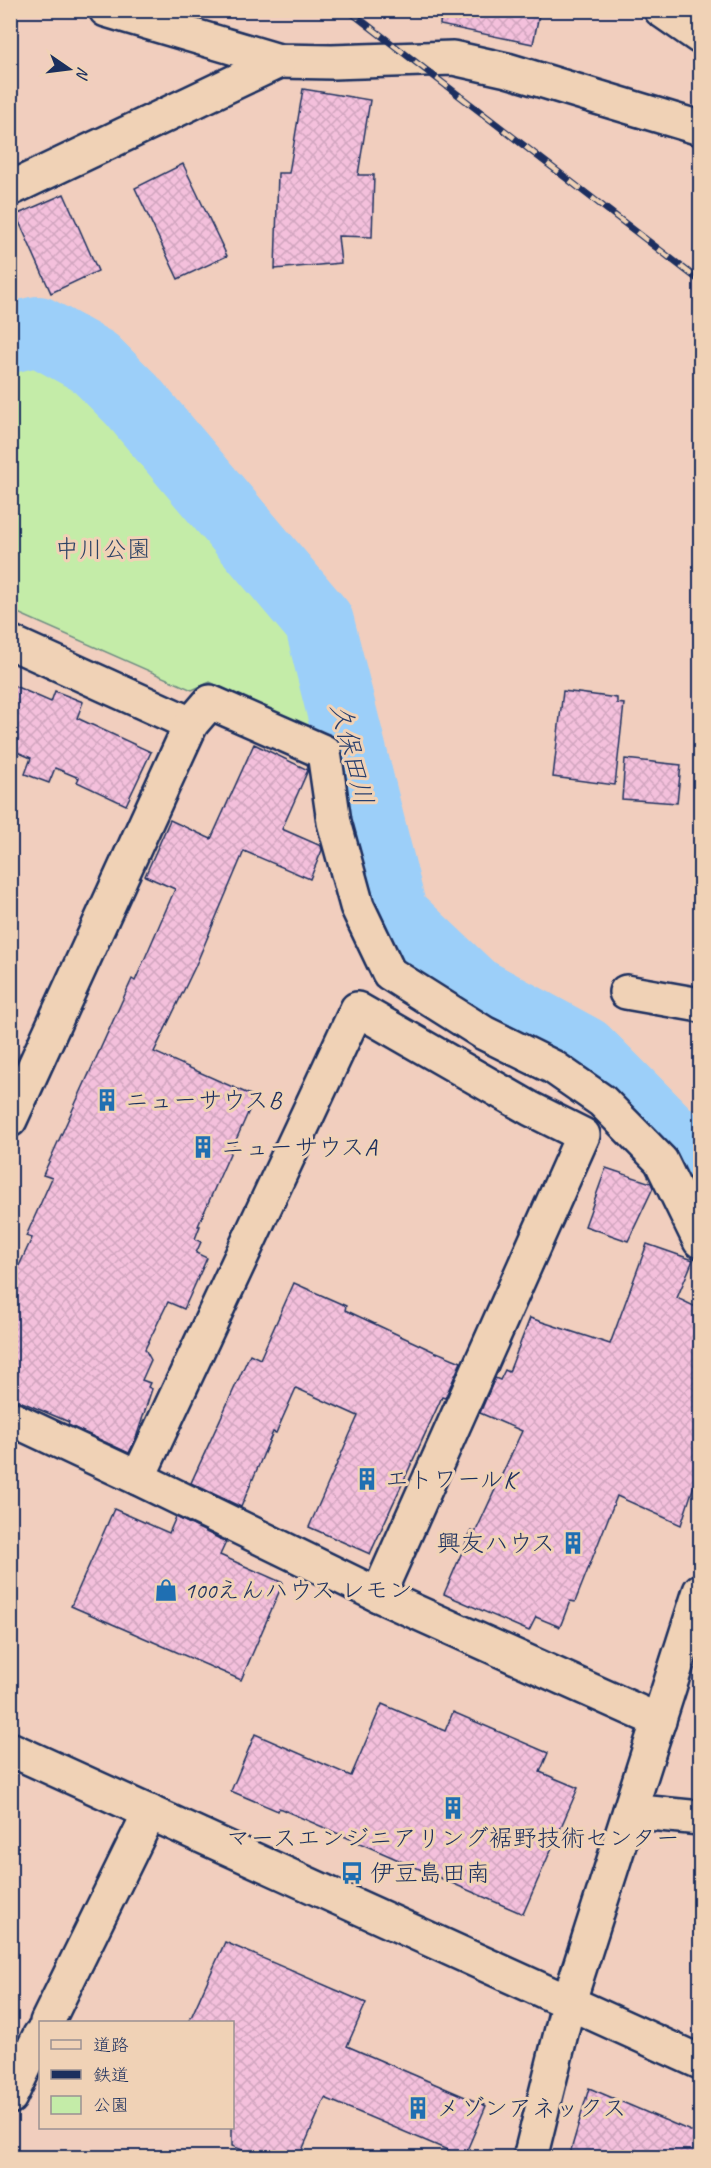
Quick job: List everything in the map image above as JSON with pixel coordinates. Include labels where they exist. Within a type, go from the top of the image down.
[{"type":"street","points":[[106,10],[279,61],[332,62],[453,58],[507,70],[700,128]]},
{"type":"street","points":[[661,10],[700,38]]},
{"type":"street","points":[[10,189],[279,61]]},
{"type":"street","points":[[10,642],[191,724]]},
{"type":"street","points":[[10,1120],[191,724],[210,702],[324,752],[334,822],[357,906],[389,973],[484,1033],[553,1067],[602,1101],[661,1161],[700,1240]]},
{"type":"street","points":[[626,992],[700,1005]]},
{"type":"street","points":[[138,1478],[357,1009],[531,1109],[584,1135]]},
{"type":"street","points":[[378,1594],[584,1135],[602,1101]]},
{"type":"street","points":[[10,1418],[378,1594],[659,1722]]},
{"type":"street","points":[[530,2157],[569,2001],[700,1591]]},
{"type":"street","points":[[10,1749],[700,2062]]},
{"type":"street","points":[[630,1811],[700,1818]]},
{"type":"street","points":[[47,2021],[150,1812]]},
{"type":"street","points":[[11,2096],[39,2037]]},
{"type":"green space","name":"中川公園","points":[[12,357],[43,357],[77,379],[305,636],[320,726],[295,724],[210,682],[192,690],[11,610]]},
{"type":"building","points":[[441,10],[540,10],[533,44],[440,25]]},
{"type":"building","points":[[303,89],[370,100],[358,175],[374,175],[372,237],[338,236],[341,263],[275,269],[278,173],[289,173]]},
{"type":"building","points":[[183,164],[227,256],[178,279],[135,188]]},
{"type":"building","points":[[64,194],[98,271],[51,293],[16,215]]},
{"type":"building","points":[[10,684],[51,702],[55,691],[83,702],[77,718],[151,752],[126,805],[77,782],[79,778],[55,768],[49,783],[25,774],[31,758],[10,749]]},
{"type":"building","points":[[563,691],[617,698],[617,703],[624,704],[615,785],[553,777]]},
{"type":"building","points":[[254,744],[308,770],[282,829],[321,846],[322,850],[310,879],[244,851],[195,967],[154,1052],[255,1097],[198,1226],[200,1226],[195,1239],[201,1242],[196,1253],[207,1258],[184,1309],[168,1302],[145,1349],[151,1360],[142,1380],[150,1383],[148,1387],[152,1389],[129,1453],[68,1425],[69,1422],[10,1397],[10,1285],[32,1238],[26,1236],[52,1178],[43,1175],[132,979],[135,981],[175,889],[145,876],[170,820],[211,839]]},
{"type":"building","points":[[625,759],[681,765],[677,803],[622,799]]},
{"type":"building","points":[[606,1168],[651,1183],[653,1188],[628,1241],[585,1226]]},
{"type":"building","points":[[647,1244],[693,1260],[677,1298],[700,1309],[700,1467],[681,1525],[617,1496],[575,1602],[570,1601],[560,1627],[536,1617],[529,1631],[444,1594],[471,1531],[475,1533],[522,1431],[480,1413],[495,1378],[500,1380],[505,1370],[509,1372],[530,1318],[610,1344]]},
{"type":"building","points":[[294,1283],[346,1306],[345,1310],[461,1362],[445,1398],[442,1397],[370,1554],[309,1527],[358,1416],[296,1388],[276,1433],[273,1432],[241,1507],[191,1483],[250,1354],[260,1359]]},
{"type":"building","points":[[114,1509],[169,1533],[176,1517],[226,1542],[220,1555],[283,1583],[241,1680],[71,1606]]},
{"type":"building","name":"マースエンジニアリング裾野技術センター","points":[[382,1704],[445,1731],[453,1712],[548,1753],[540,1772],[578,1788],[523,1914],[279,1808],[278,1811],[231,1791],[255,1734],[351,1776]]},
{"type":"building","points":[[225,1942],[366,2003],[347,2046],[486,2106],[464,2157],[325,2098],[299,2157],[260,2157],[232,2146],[234,2021],[189,2021]]},
{"type":"building","points":[[589,2088],[700,2135],[700,2157],[569,2157]]},
{"type":"waterway","name":"久保田川","points":[[10,338],[38,331],[94,362],[132,400],[319,622],[393,915],[472,990],[584,1051],[690,1157],[700,1175]]},
{"type":"railway","points":[[348,10],[700,281]]},
{"type":"place","name":"ニューサウスB","points":[[107,1100]]},
{"type":"place","name":"ニューサウスA","points":[[203,1147]]},
{"type":"place","name":"エトワールK","points":[[367,1479]]},
{"type":"place","name":"興友ハウス","points":[[573,1543]]},
{"type":"place","name":"100えんハウス レモン","points":[[166,1590]]},
{"type":"place","name":"マースエンジニアリング裾野技術センター","points":[[453,1808]]},
{"type":"place","name":"伊豆島田南","points":[[352,1873]]},
{"type":"place","name":"メゾンアネックス","points":[[418,2108]]}]
